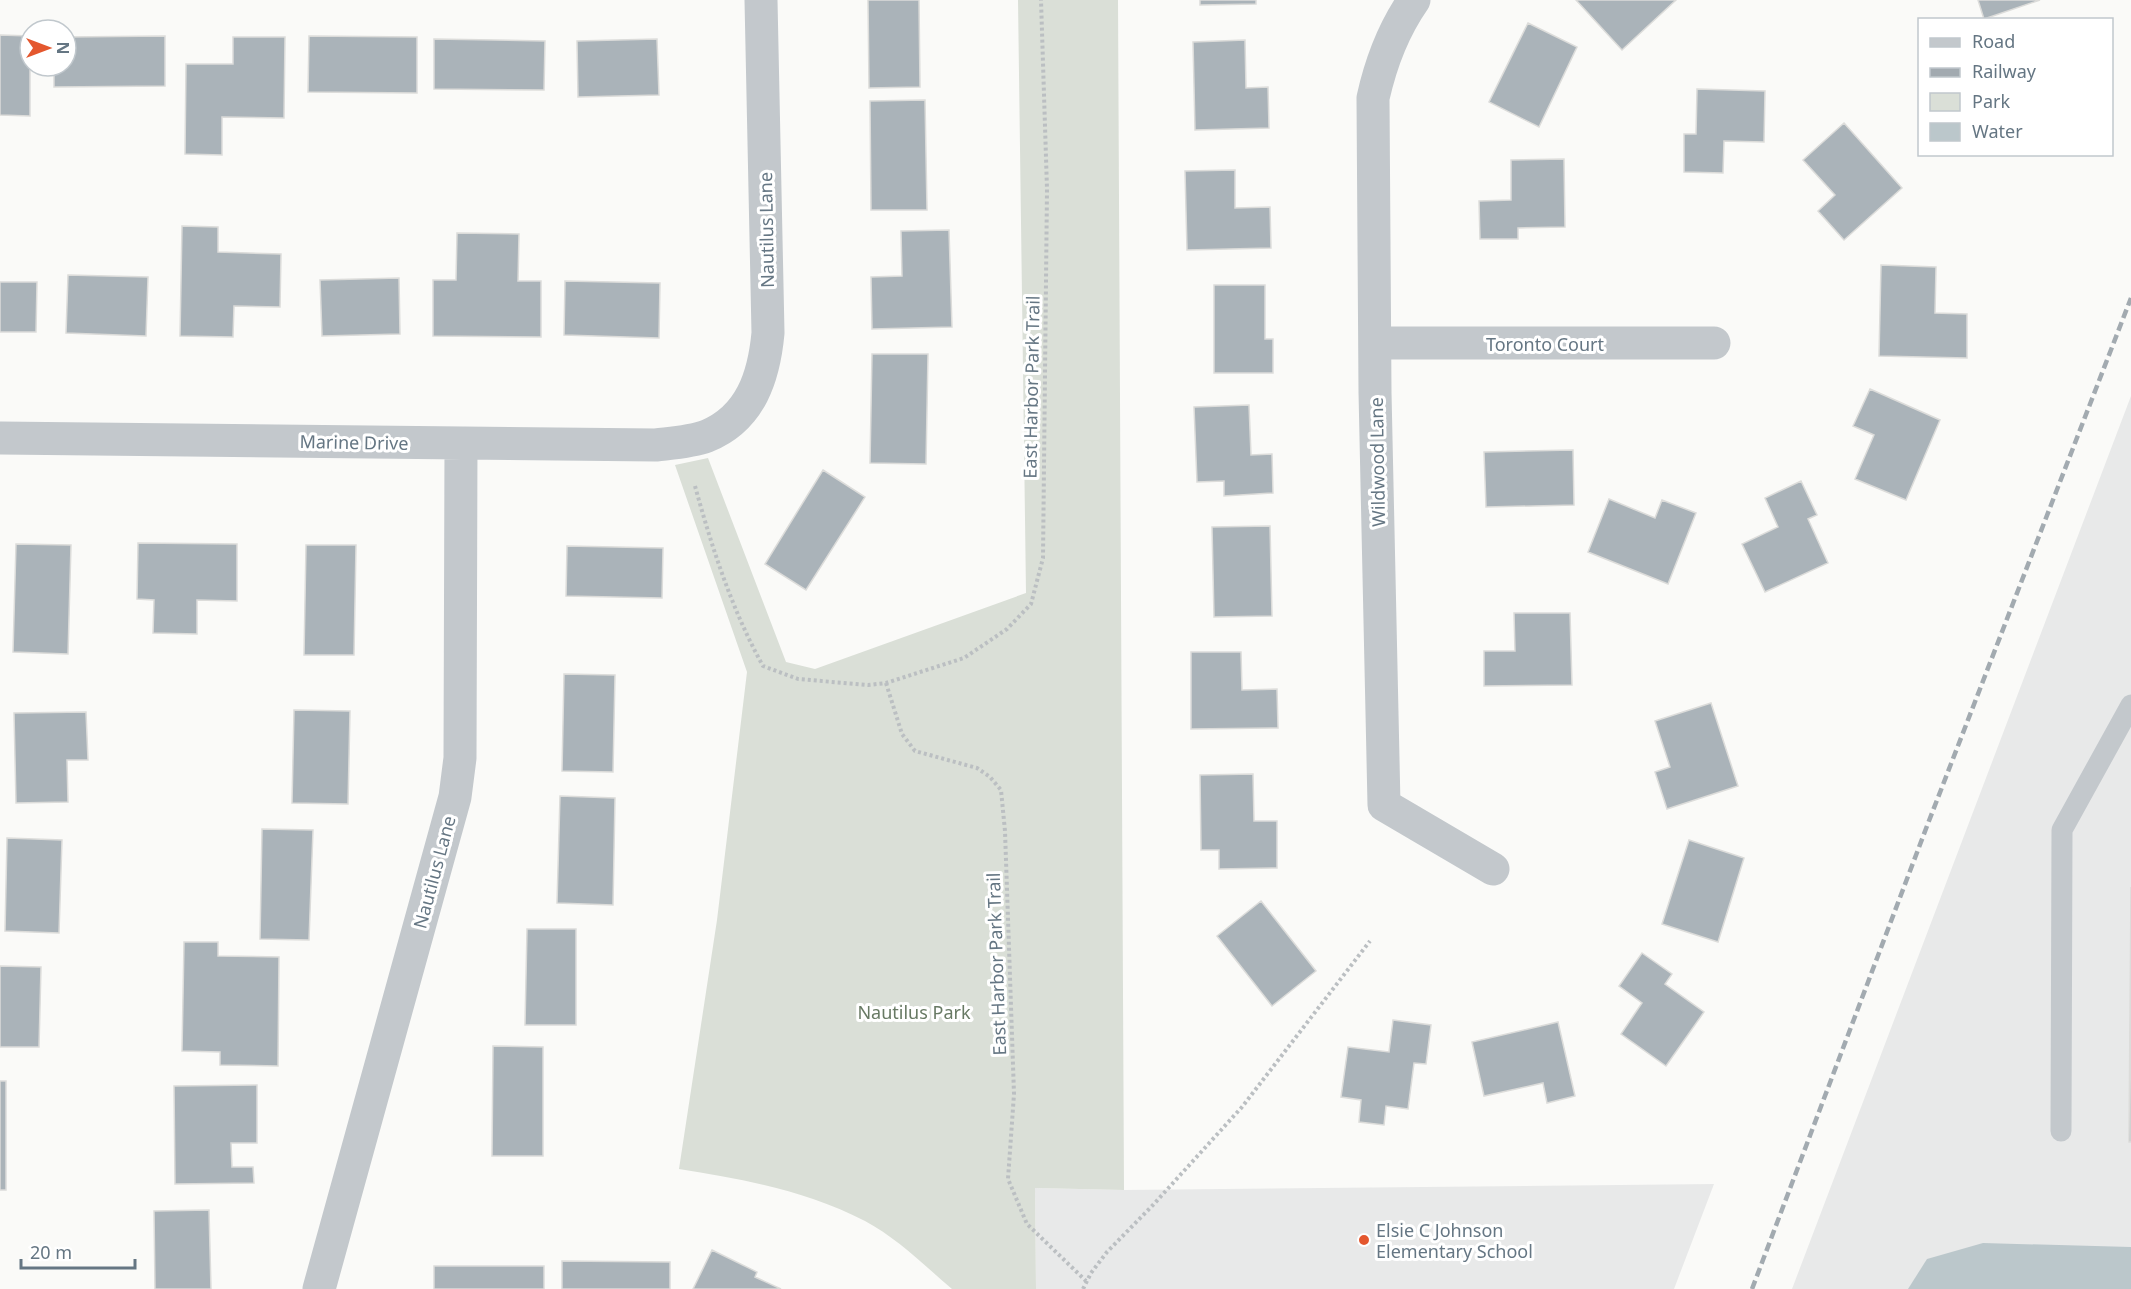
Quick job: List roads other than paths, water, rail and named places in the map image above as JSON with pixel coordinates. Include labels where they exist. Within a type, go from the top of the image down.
[{"type":"street","name":"Nautilus Lane","points":[[706,436],[726,426],[740,412],[754,392],[765,363],[768,333],[761,0]]},
{"type":"street","name":"Wildwood Lane","points":[[1414,0],[1403,15],[1389,43],[1379,70],[1373,98],[1384,805],[1493,869]]},
{"type":"street","name":"Toronto Court","points":[[1376,343],[1714,343]]},
{"type":"street","name":"Marine Drive","points":[[0,438],[656,445],[706,436]]},
{"type":"street","name":"Nautilus Lane","points":[[319,1289],[455,797],[460,758],[461,443]]},
{"type":"lane","points":[[2061,1131],[2062,830],[2131,705]]},
{"type":"water","points":[[1983,1243],[2131,1247],[2131,1289],[1908,1289],[1927,1259]]},
{"type":"railway","points":[[1752,1289],[1927,826],[2131,298]]},
{"type":"place","name":"Elsie C Johnson Elementary School","points":[[1364,1240]]},
{"type":"park label","name":"Nautilus Park","points":[[914,1012]]}]
